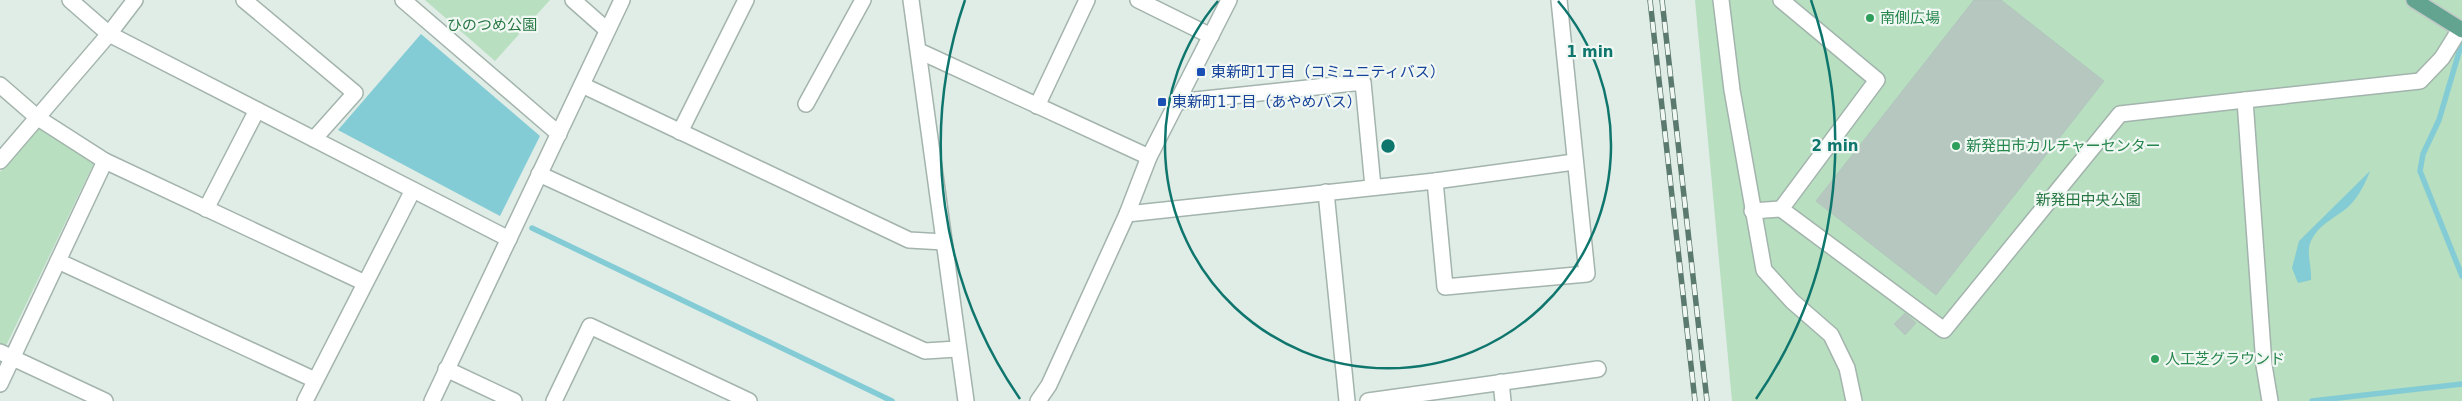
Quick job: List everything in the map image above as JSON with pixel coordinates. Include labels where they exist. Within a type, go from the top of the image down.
[{"type":"main road","points":[[2414,0],[2461,30]]},
{"type":"street","points":[[70,0],[110,34],[509,239]]},
{"type":"street","points":[[0,161],[110,34],[135,0]]},
{"type":"street","points":[[244,0],[355,93],[314,139]]},
{"type":"street","points":[[403,0],[559,134]]},
{"type":"street","points":[[573,0],[607,30]]},
{"type":"street","points":[[432,401],[622,0]]},
{"type":"street","points":[[680,132],[746,0]]},
{"type":"street","points":[[806,104],[863,0]]},
{"type":"street","points":[[911,0],[966,401]]},
{"type":"street","points":[[1037,106],[1086,0]]},
{"type":"street","points":[[1138,0],[1211,36]]},
{"type":"street","points":[[1038,401],[1049,385],[1127,214],[1149,157],[1229,0]]},
{"type":"street","points":[[1435,181],[1445,287],[1587,274],[1574,162],[1559,0]]},
{"type":"street","points":[[1721,0],[1732,90],[1764,270],[1792,301],[1831,335],[1847,368],[1854,401]]},
{"type":"street","points":[[1780,0],[1877,80],[1781,209]]},
{"type":"street","points":[[1752,211],[1781,209],[1944,330],[2120,114],[2420,81],[2442,58],[2461,30]]},
{"type":"street","points":[[919,51],[1149,157]]},
{"type":"street","points":[[1176,102],[1363,82],[1373,187]]},
{"type":"street","points":[[0,85],[38,118],[105,161],[365,283]]},
{"type":"street","points":[[582,85],[909,240],[944,242]]},
{"type":"street","points":[[2245,100],[2264,366],[2270,401]]},
{"type":"street","points":[[206,209],[257,110]]},
{"type":"street","points":[[0,384],[6,355],[58,261],[105,161]]},
{"type":"street","points":[[1127,214],[1435,181],[1574,162]]},
{"type":"street","points":[[539,174],[925,351],[958,349]]},
{"type":"street","points":[[305,401],[413,190]]},
{"type":"street","points":[[1326,192],[1347,401]]},
{"type":"street","points":[[58,261],[315,380]]},
{"type":"street","points":[[554,401],[590,326],[749,401]]},
{"type":"street","points":[[6,355],[97,399]]},
{"type":"street","points":[[1368,401],[1598,369]]},
{"type":"street","points":[[446,370],[514,401]]},
{"type":"street","points":[[1501,382],[1503,401]]},
{"type":"green space","name":"ひのつめ公園","points":[[425,0],[550,0],[495,61]]},
{"type":"green space","name":"新発田中央公園","points":[[1695,0],[2462,0],[2462,401],[1732,401]]},
{"type":"green space","points":[[38,128],[94,163],[5,348],[0,345],[0,172]]},
{"type":"water","points":[[421,34],[540,136],[500,216],[338,130]]},
{"type":"water","points":[[2370,171],[2362,189],[2353,201],[2320,228],[2312,239],[2309,248],[2311,280],[2298,283],[2292,268],[2299,241]]},
{"type":"building","name":"新発田市カルチャーセンター","points":[[1974,0],[2001,0],[2104,81],[1936,295],[1816,201]]},
{"type":"building","points":[[1905,313],[1916,323],[1905,335],[1894,324]]},
{"type":"waterway","points":[[2462,42],[2439,120],[2423,154],[2420,171],[2462,276]]},
{"type":"waterway","points":[[532,228],[892,401]]},
{"type":"waterway","points":[[2312,401],[2462,384]]},
{"type":"railway","points":[[1650,0],[1695,401]]},
{"type":"railway","points":[[1662,0],[1707,401]]},
{"type":"place","name":"南側広場","points":[[1870,18]]},
{"type":"place","name":"東新町1丁目（コミュニティバス）","points":[[1201,72]]},
{"type":"place","name":"東新町1丁目（あやめバス）","points":[[1162,102]]},
{"type":"place","name":"新発田市カルチャーセンター","points":[[1956,146]]},
{"type":"place","name":"人工芝グラウンド","points":[[2155,359]]}]
